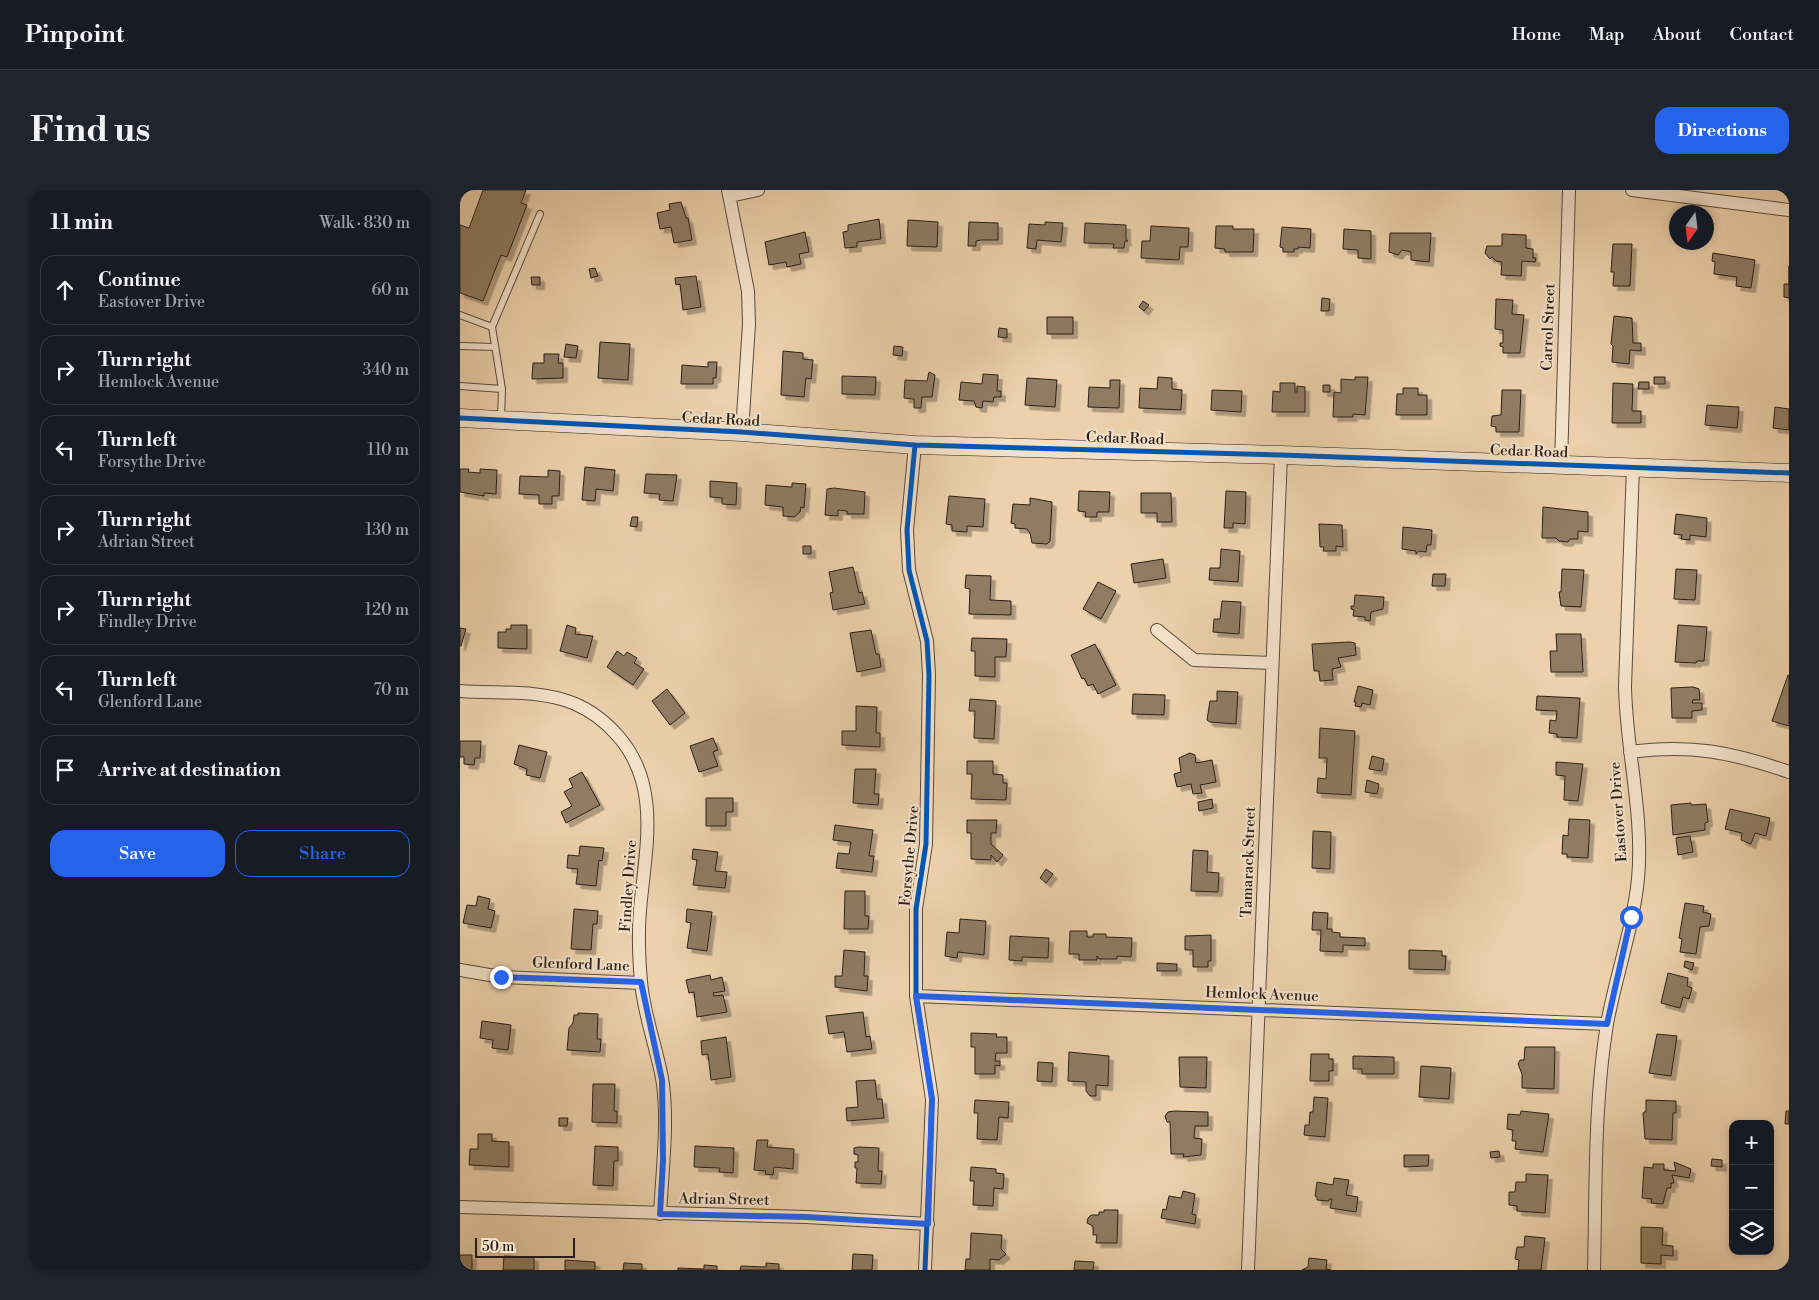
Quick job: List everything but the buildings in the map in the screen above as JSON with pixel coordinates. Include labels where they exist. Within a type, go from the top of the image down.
[{"type":"street","points":[[742,432],[749,341],[748,291],[729,193],[758,190]]},
{"type":"street","name":"Carrol Street","points":[[1561,464],[1569,190]]},
{"type":"street","points":[[1632,190],[1789,210]]},
{"type":"street","name":"Cedar Road","points":[[460,418],[742,432],[915,445],[1281,455],[1789,473]]},
{"type":"street","name":"Forsythe Drive","points":[[915,445],[907,530],[909,570],[927,641],[929,675],[926,844],[916,909],[916,996],[932,1099],[925,1270]]},
{"type":"street","name":"Tamarack Street","points":[[1248,1270],[1281,455]]},
{"type":"street","name":"Eastover Drive","points":[[1594,1270],[1598,1113],[1607,1024],[1638,880],[1640,842],[1626,721],[1625,686],[1633,468]]},
{"type":"street","points":[[1157,630],[1194,660],[1272,663]]},
{"type":"street","name":"Findley Drive","points":[[460,691],[522,694],[572,702],[609,726],[628,747],[641,774],[647,797],[649,822],[640,912],[641,982],[662,1080],[663,1151],[660,1214]]},
{"type":"street","points":[[1630,752],[1667,748],[1712,751],[1753,759],[1789,772]]},
{"type":"street","name":"Glenford Lane","points":[[460,970],[501,977],[641,982]]},
{"type":"street","name":"Hemlock Avenue","points":[[916,996],[1607,1024]]},
{"type":"street","name":"Adrian Street","points":[[460,1207],[796,1217],[928,1224]]},
{"type":"lane","points":[[501,420],[502,389],[492,327],[540,214]]},
{"type":"lane","points":[[460,315],[492,327]]},
{"type":"lane","points":[[460,346],[495,347]]},
{"type":"lane","points":[[460,386],[502,389]]},
{"type":"cycle path","points":[[460,418],[742,432],[915,445],[1281,455],[1789,473]]},
{"type":"cycle path","points":[[915,445],[907,530],[909,570],[927,641],[929,675],[926,844],[916,909],[916,996],[932,1099],[925,1270]]},
{"type":"route","points":[[501,977],[641,982],[646,1015],[662,1080],[663,1160],[660,1214],[806,1217],[928,1224],[933,1131],[932,1099],[930,1074],[919,1024],[916,996],[1607,1024],[1631,917]]}]
